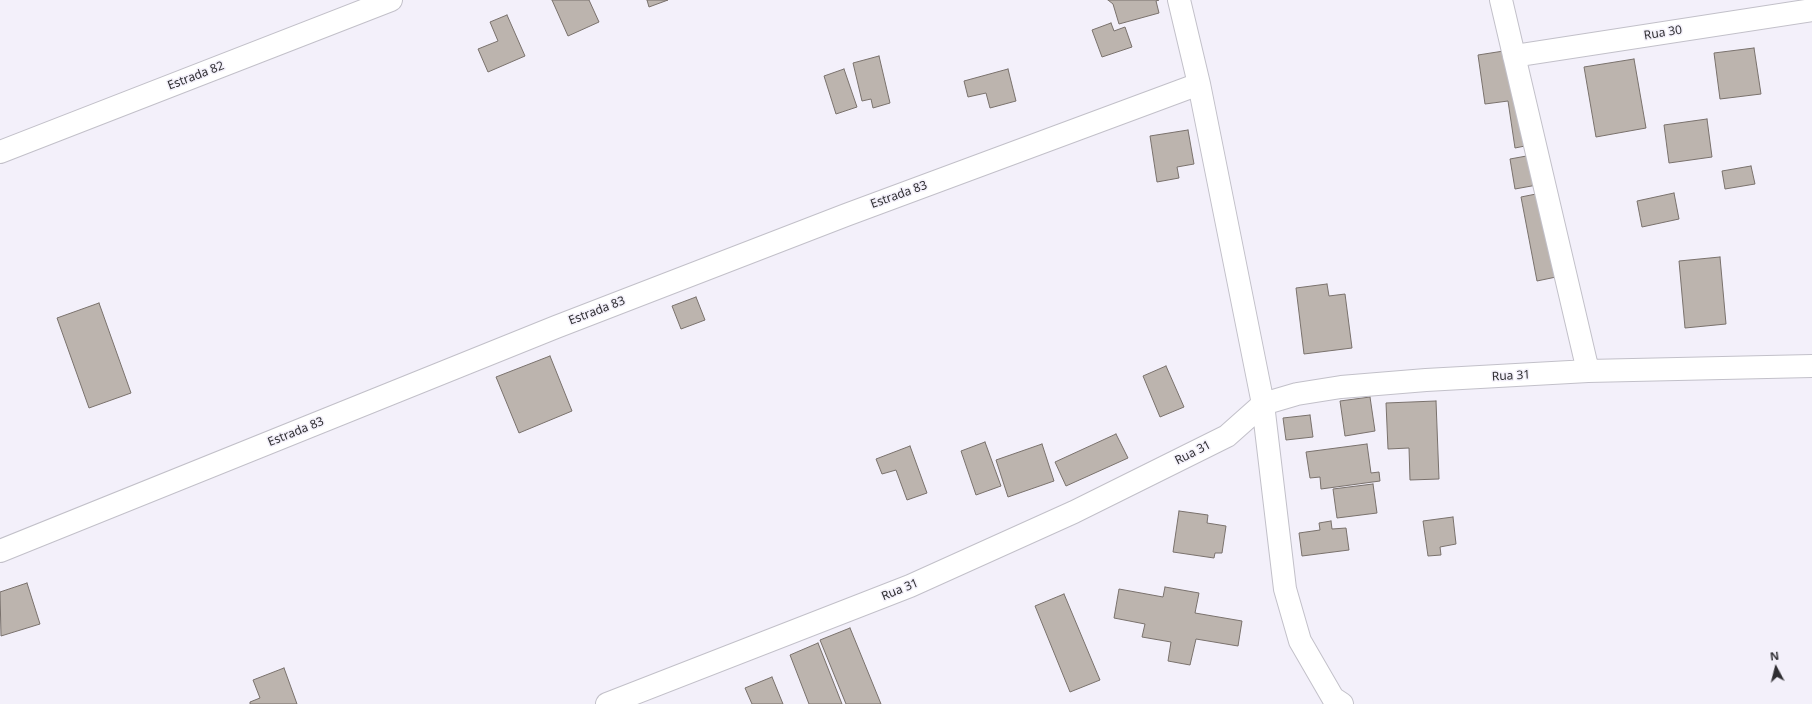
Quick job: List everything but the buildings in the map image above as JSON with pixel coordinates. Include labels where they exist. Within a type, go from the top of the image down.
[{"type":"street","name":"Estrada 82","points":[[0,152],[392,0]]},
{"type":"street","points":[[1179,0],[1199,84],[1263,404],[1285,589],[1300,641],[1333,698],[1342,704]]},
{"type":"street","points":[[1501,0],[1588,371]]},
{"type":"street","name":"Rua 30","points":[[1514,56],[1812,10]]},
{"type":"street","name":"Estrada 83","points":[[0,551],[556,327],[846,215],[1199,84]]},
{"type":"street","name":"Rua 31","points":[[608,704],[910,586],[1074,512],[1227,436],[1263,404],[1297,394],[1341,387],[1426,380],[1588,371],[1812,366]]}]
